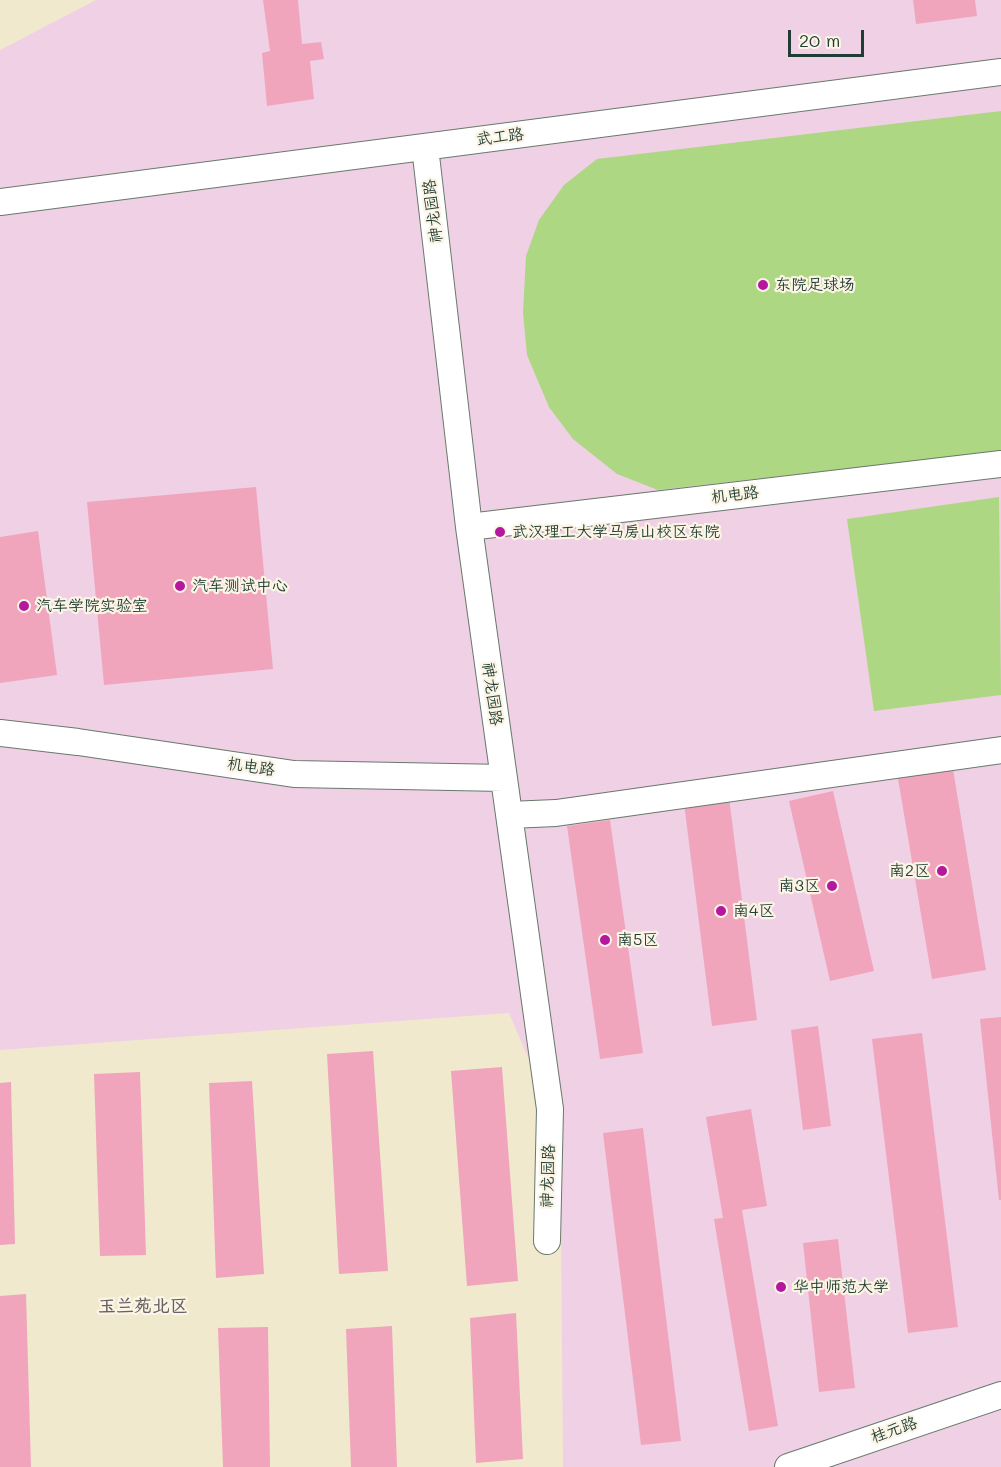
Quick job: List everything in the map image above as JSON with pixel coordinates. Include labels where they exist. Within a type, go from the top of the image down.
[{"type":"street","name":"武工路","points":[[0,202],[1001,72]]},
{"type":"street","name":"神龙园路","points":[[425,147],[470,527],[550,1109],[546,1241]]},
{"type":"street","name":"机电路","points":[[470,527],[1001,464]]},
{"type":"street","name":"机电路","points":[[0,733],[78,742],[294,774],[504,778]]},
{"type":"street","points":[[509,815],[556,813],[1001,750]]},
{"type":"street","name":"桂元路","points":[[788,1467],[1001,1395]]},
{"type":"shaded area","name":"武汉理工大学马房山校区东院","points":[[96,0],[1001,0],[1001,1467],[563,1467],[560,1107],[550,1109],[509,1013],[0,1050],[0,50]]},
{"type":"green space","name":"东院足球场","points":[[1001,111],[1001,451],[658,490],[617,474],[573,439],[549,407],[527,355],[523,313],[526,256],[539,220],[564,185],[597,159]]},
{"type":"green space","points":[[999,497],[1001,695],[874,711],[847,519]]},
{"type":"building","points":[[263,0],[298,0],[302,44],[321,42],[324,59],[310,61],[314,99],[267,106],[262,53],[270,51]]},
{"type":"building","points":[[913,0],[975,0],[977,16],[916,24]]},
{"type":"building","name":"汽车测试中心","points":[[256,487],[273,669],[104,685],[87,502]]},
{"type":"building","name":"汽车学院实验室","points":[[38,531],[57,675],[0,683],[0,537]]},
{"type":"building","name":"南2区","points":[[952,763],[986,970],[932,979],[897,773]]},
{"type":"building","name":"南3区","points":[[833,791],[874,971],[830,981],[789,801]]},
{"type":"building","name":"南4区","points":[[729,797],[757,1020],[712,1026],[684,803]]},
{"type":"building","name":"南5区","points":[[610,820],[643,1053],[600,1059],[567,826]]},
{"type":"building","points":[[1001,1017],[1001,1200],[999,1200],[980,1019]]},
{"type":"building","points":[[818,1026],[831,1126],[803,1130],[791,1030]]},
{"type":"building","points":[[922,1033],[958,1327],[908,1333],[872,1039]]},
{"type":"building","points":[[373,1051],[388,1271],[339,1274],[327,1054]]},
{"type":"building","points":[[502,1067],[518,1281],[467,1286],[451,1071]]},
{"type":"building","points":[[140,1072],[146,1255],[100,1256],[94,1074]]},
{"type":"building","points":[[252,1081],[264,1274],[216,1278],[209,1083]]},
{"type":"building","points":[[11,1082],[15,1244],[0,1245],[0,1083]]},
{"type":"building","points":[[751,1109],[767,1206],[742,1210],[778,1426],[749,1431],[714,1219],[723,1218],[706,1117]]},
{"type":"building","points":[[643,1128],[681,1441],[641,1445],[603,1133]]},
{"type":"building","points":[[838,1239],[855,1388],[819,1392],[803,1243]]},
{"type":"building","points":[[26,1294],[31,1467],[0,1467],[0,1296]]},
{"type":"building","points":[[516,1313],[523,1459],[476,1463],[470,1318]]},
{"type":"building","points":[[392,1326],[397,1467],[351,1467],[346,1329]]},
{"type":"building","points":[[268,1327],[270,1467],[223,1467],[218,1328]]},
{"type":"place","name":"东院足球场","points":[[763,285]]},
{"type":"place","name":"武汉理工大学马房山校区东院","points":[[500,532]]},
{"type":"place","name":"汽车测试中心","points":[[180,586]]},
{"type":"place","name":"汽车学院实验室","points":[[24,606]]},
{"type":"place","name":"南2区","points":[[942,871]]},
{"type":"place","name":"南3区","points":[[832,886]]},
{"type":"place","name":"南4区","points":[[721,911]]},
{"type":"place","name":"南5区","points":[[605,940]]},
{"type":"place","name":"华中师范大学","points":[[781,1287]]},
{"type":"district","name":"玉兰苑北区","points":[[143,1306]]}]
